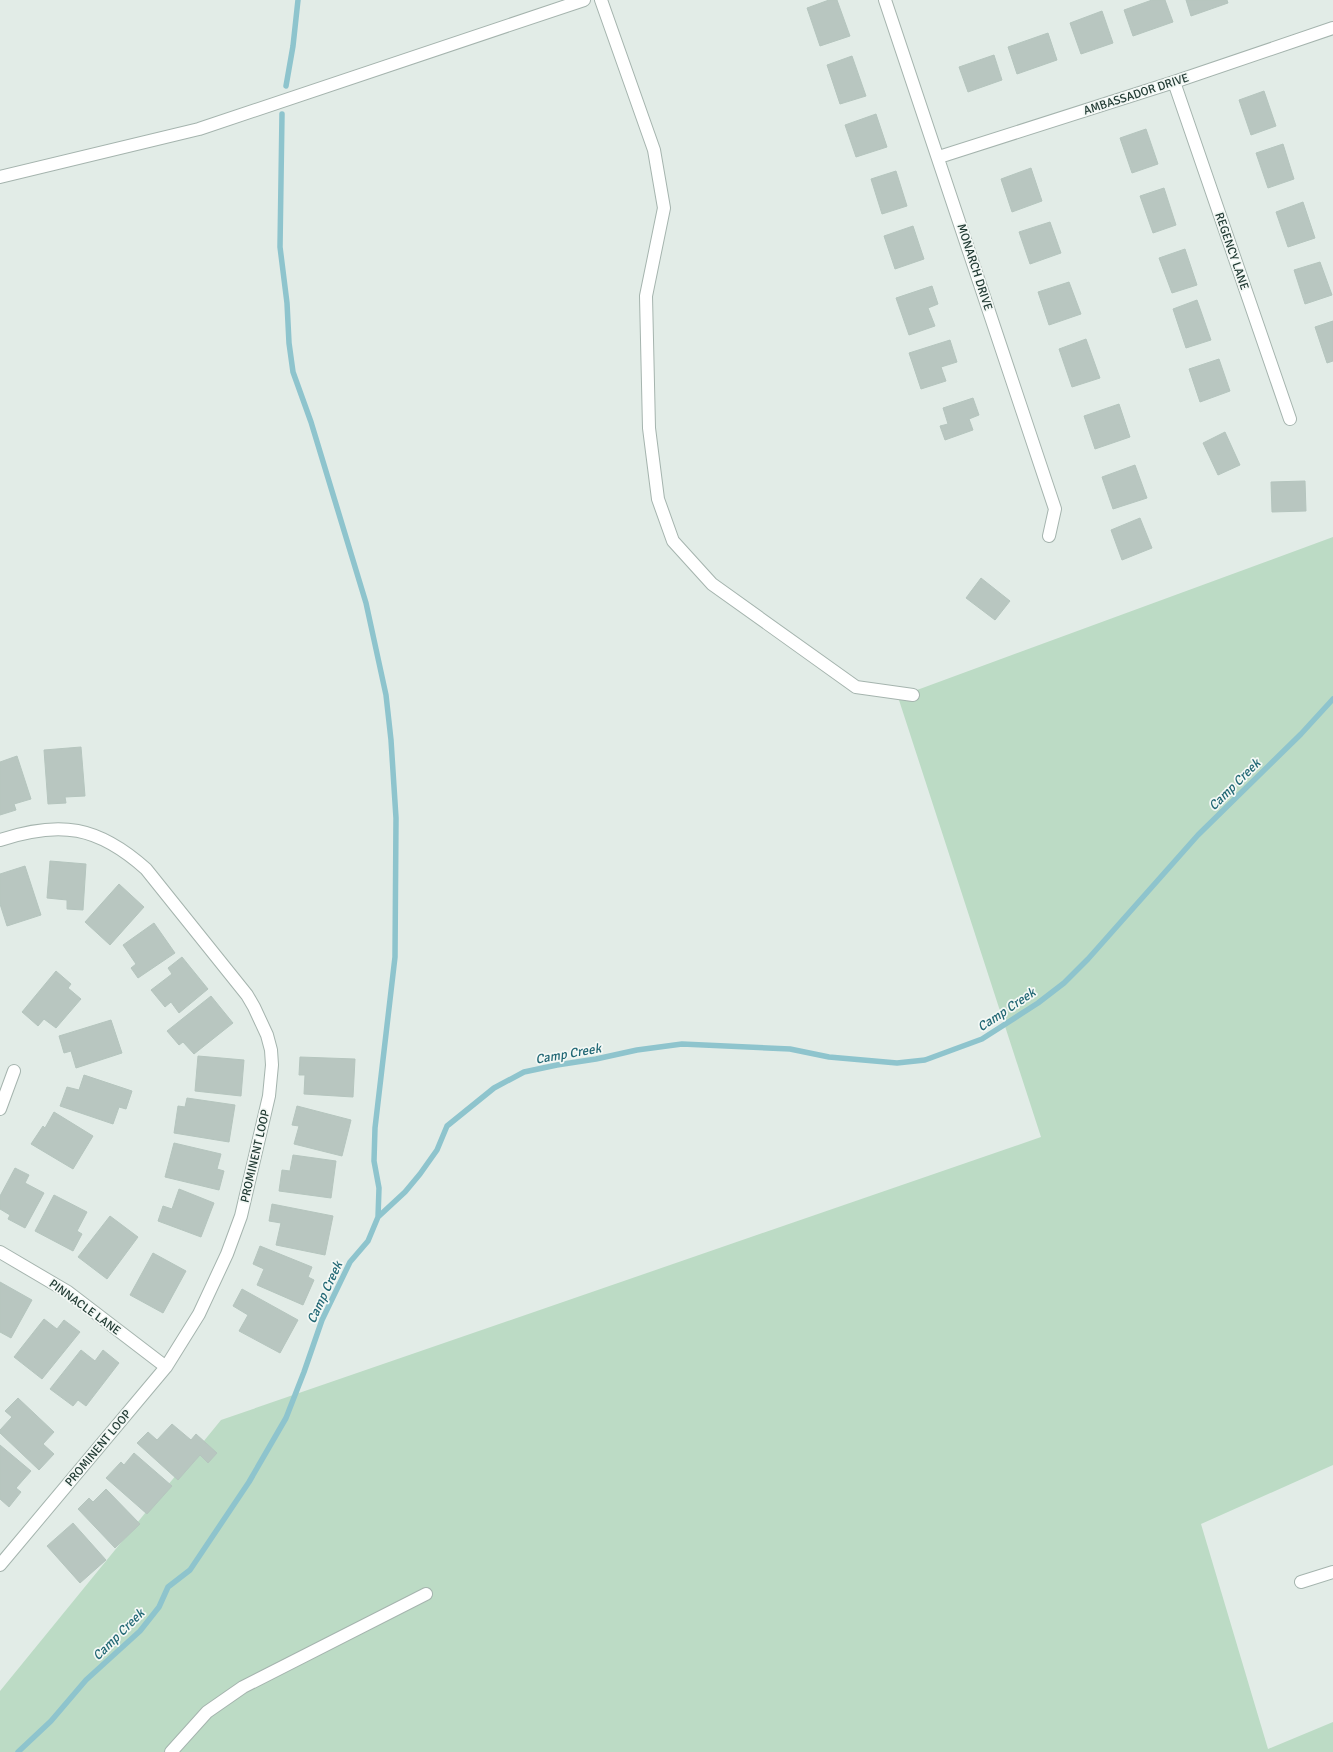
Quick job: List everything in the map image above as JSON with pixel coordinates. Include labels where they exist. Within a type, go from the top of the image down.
[{"type":"street","points":[[0,177],[199,129],[584,0]]},
{"type":"street","points":[[601,0],[654,150],[664,208],[646,296],[649,428],[658,499],[673,541],[712,584],[856,687],[913,695]]},
{"type":"street","name":"MONARCH DRIVE","points":[[885,0],[1055,509],[1049,536]]},
{"type":"street","name":"AMBASSADOR DRIVE","points":[[938,157],[1174,82],[1333,28]]},
{"type":"street","name":"REGENCY LANE","points":[[1174,82],[1290,420]]},
{"type":"street","name":"PROMINENT LOOP","points":[[0,840],[26,832],[44,829],[70,829],[100,838],[126,852],[146,869],[247,995],[267,1035],[271,1050],[272,1065],[269,1096],[241,1216],[209,1296],[166,1367],[0,1565]]},
{"type":"street","points":[[0,1109],[14,1071]]},
{"type":"street","name":"PINNACLE LANE","points":[[0,1252],[68,1292],[166,1367]]},
{"type":"street","points":[[1301,1582],[1333,1572]]},
{"type":"street","points":[[171,1752],[207,1712],[243,1687],[426,1594]]},
{"type":"green space","points":[[1333,537],[1333,1465],[1201,1524],[1268,1749],[1333,1722],[1333,1752],[0,1752],[0,1691],[221,1420],[1041,1137],[898,697]]},
{"type":"building","points":[[829,0],[837,0],[850,36],[820,46],[807,8]]},
{"type":"building","points":[[1152,0],[1165,0],[1173,22],[1133,36],[1124,10]]},
{"type":"building","points":[[1186,0],[1227,0],[1228,3],[1191,16]]},
{"type":"building","points":[[1102,11],[1113,43],[1081,54],[1070,23]]},
{"type":"building","points":[[1048,33],[1057,60],[1017,74],[1008,47]]},
{"type":"building","points":[[994,55],[1002,80],[968,92],[959,67]]},
{"type":"building","points":[[852,56],[866,96],[840,104],[827,65]]},
{"type":"building","points":[[1264,91],[1276,126],[1251,135],[1239,100]]},
{"type":"building","points":[[876,114],[887,147],[856,157],[845,125]]},
{"type":"building","points":[[1146,129],[1158,164],[1132,173],[1120,138]]},
{"type":"building","points":[[1283,144],[1294,179],[1268,188],[1256,153]]},
{"type":"building","points":[[1031,168],[1042,201],[1012,212],[1001,179]]},
{"type":"building","points":[[896,171],[907,206],[882,214],[871,179]]},
{"type":"building","points":[[1164,188],[1176,225],[1153,233],[1140,196]]},
{"type":"building","points":[[1303,202],[1315,238],[1288,247],[1276,212]]},
{"type":"building","points":[[1050,222],[1061,253],[1030,264],[1019,232]]},
{"type":"building","points":[[913,226],[924,259],[895,269],[884,236]]},
{"type":"building","points":[[1185,249],[1197,285],[1172,293],[1159,258]]},
{"type":"building","points":[[1320,262],[1332,295],[1305,304],[1294,270]]},
{"type":"building","points":[[1069,282],[1081,314],[1049,325],[1038,292]]},
{"type":"building","points":[[932,286],[938,304],[928,308],[935,326],[909,335],[896,298]]},
{"type":"building","points":[[1197,300],[1211,340],[1186,348],[1173,309]]},
{"type":"building","points":[[1333,321],[1333,361],[1327,363],[1315,327]]},
{"type":"building","points":[[1086,339],[1100,378],[1072,387],[1059,349]]},
{"type":"building","points":[[950,340],[957,362],[941,367],[946,381],[921,389],[909,353]]},
{"type":"building","points":[[1219,359],[1230,391],[1200,402],[1189,369]]},
{"type":"building","points":[[973,398],[979,415],[969,419],[973,430],[945,440],[940,426],[948,424],[943,408]]},
{"type":"building","points":[[1119,404],[1130,437],[1095,449],[1084,416]]},
{"type":"building","points":[[1225,432],[1240,465],[1218,475],[1203,443]]},
{"type":"building","points":[[1135,465],[1147,498],[1113,509],[1102,477]]},
{"type":"building","points":[[1305,481],[1306,511],[1272,512],[1271,482]]},
{"type":"building","points":[[1140,518],[1152,548],[1122,560],[1111,530]]},
{"type":"building","points":[[981,578],[1010,601],[995,620],[966,598]]},
{"type":"building","points":[[81,747],[85,796],[65,797],[66,803],[48,804],[44,750]]},
{"type":"building","points":[[17,756],[31,799],[14,804],[16,810],[0,815],[0,762]]},
{"type":"building","points":[[50,861],[86,864],[83,910],[67,909],[67,900],[47,898]]},
{"type":"building","points":[[25,866],[41,915],[7,926],[0,904],[0,874]]},
{"type":"building","points":[[119,884],[144,907],[110,945],[85,922]]},
{"type":"building","points":[[154,923],[175,953],[138,978],[131,968],[136,964],[123,945]]},
{"type":"building","points":[[182,957],[208,989],[179,1013],[171,1002],[165,1007],[151,990],[172,974],[168,968]]},
{"type":"building","points":[[56,971],[71,984],[68,988],[81,999],[56,1028],[44,1019],[38,1026],[22,1012]]},
{"type":"building","points":[[211,996],[233,1023],[194,1054],[183,1042],[179,1045],[167,1031]]},
{"type":"building","points":[[111,1020],[122,1053],[76,1068],[71,1051],[64,1053],[59,1036]]},
{"type":"building","points":[[198,1056],[244,1060],[241,1096],[195,1091]]},
{"type":"building","points":[[300,1057],[355,1059],[353,1097],[304,1094],[305,1075],[299,1075]]},
{"type":"building","points":[[84,1075],[132,1091],[126,1109],[119,1107],[113,1124],[60,1106],[67,1087],[79,1090]]},
{"type":"building","points":[[187,1098],[235,1105],[229,1142],[174,1133],[178,1106],[185,1107]]},
{"type":"building","points":[[297,1106],[351,1120],[342,1156],[294,1144],[299,1126],[292,1125]]},
{"type":"building","points":[[54,1112],[93,1136],[73,1169],[31,1144],[43,1126],[45,1128]]},
{"type":"building","points":[[174,1143],[221,1154],[217,1169],[224,1171],[219,1190],[165,1177]]},
{"type":"building","points":[[293,1155],[336,1161],[331,1198],[279,1191],[282,1170],[290,1171]]},
{"type":"building","points":[[15,1168],[29,1175],[25,1183],[44,1193],[25,1228],[8,1219],[10,1215],[0,1209],[0,1196]]},
{"type":"building","points":[[179,1189],[214,1203],[201,1237],[158,1221],[163,1206],[172,1209]]},
{"type":"building","points":[[54,1195],[87,1212],[77,1231],[82,1234],[73,1251],[35,1231]]},
{"type":"building","points":[[272,1204],[333,1216],[325,1255],[276,1245],[281,1223],[269,1221]]},
{"type":"building","points":[[110,1216],[138,1237],[107,1279],[78,1257]]},
{"type":"building","points":[[260,1246],[312,1267],[308,1277],[314,1280],[303,1305],[257,1285],[264,1269],[253,1264]]},
{"type":"building","points":[[153,1253],[186,1271],[163,1313],[130,1295]]},
{"type":"building","points":[[0,1282],[32,1300],[11,1338],[0,1332]]},
{"type":"building","points":[[242,1289],[298,1320],[280,1353],[239,1331],[248,1315],[233,1306]]},
{"type":"building","points":[[44,1319],[57,1329],[64,1320],[80,1332],[42,1379],[14,1357]]},
{"type":"building","points":[[81,1350],[95,1361],[103,1350],[119,1363],[86,1406],[78,1400],[73,1406],[50,1389]]},
{"type":"building","points":[[18,1398],[54,1432],[43,1444],[54,1454],[39,1470],[0,1433],[0,1430],[12,1417],[5,1411]]},
{"type":"building","points":[[172,1424],[191,1440],[196,1434],[217,1453],[208,1463],[200,1455],[178,1480],[137,1443],[148,1432],[157,1440]]},
{"type":"building","points":[[0,1445],[31,1471],[16,1488],[21,1492],[9,1507],[0,1499]]},
{"type":"building","points":[[134,1453],[172,1486],[147,1514],[106,1478],[121,1462],[124,1465]]},
{"type":"building","points":[[106,1489],[140,1524],[115,1548],[78,1509],[89,1498],[93,1502]]},
{"type":"building","points":[[73,1523],[106,1560],[80,1583],[47,1546]]},
{"type":"waterway","points":[[286,86],[293,46],[298,0]]},
{"type":"waterway","points":[[282,114],[280,247],[293,372],[311,422],[366,603],[386,695],[391,740],[396,818],[395,957],[375,1128],[374,1161],[379,1188],[378,1217]]},
{"type":"waterway","name":"Camp Creek","points":[[18,1752],[51,1721],[86,1680],[140,1631],[159,1607],[168,1587],[190,1570],[249,1482],[286,1418],[322,1320],[350,1262],[368,1241],[378,1217],[405,1192],[420,1174],[437,1150],[447,1126],[494,1088],[524,1072],[637,1050],[682,1044],[790,1049],[829,1057],[897,1063],[925,1060],[982,1039],[1038,1003],[1064,983],[1088,959],[1198,835],[1301,734],[1333,699]]}]
